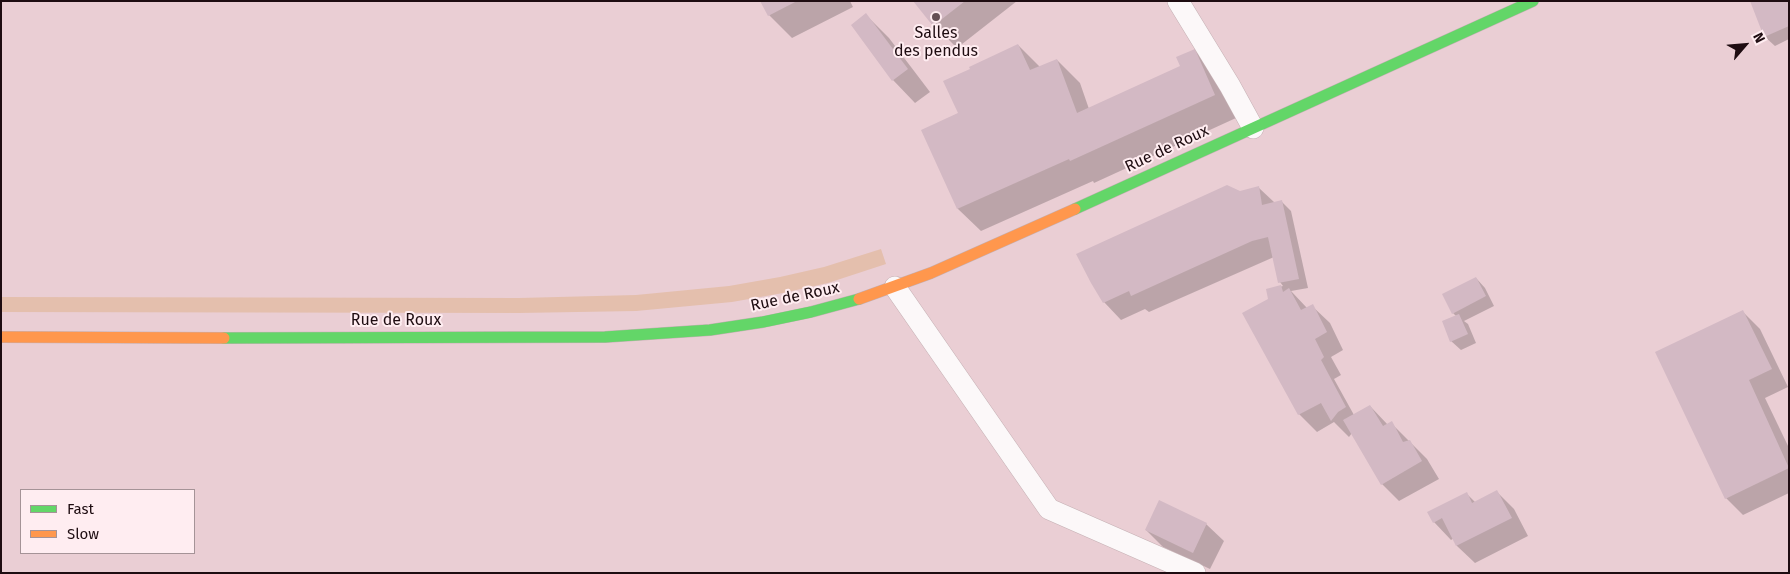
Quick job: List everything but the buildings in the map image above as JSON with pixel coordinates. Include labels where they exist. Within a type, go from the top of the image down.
[{"type":"main road","name":"Rue de Roux","points":[[1,337],[427,338],[637,336],[710,330],[763,322],[835,306],[895,287],[1084,205],[1533,1]]},
{"type":"lane","points":[[1178,1],[1230,86],[1253,128]]},
{"type":"lane","points":[[895,287],[1049,509],[1195,573]]},
{"type":"shaded area","points":[[881,249],[886,264],[828,283],[732,302],[636,311],[519,313],[1,312],[1,297],[519,298],[636,295],[729,286],[780,277],[824,267]]},
{"type":"traffic: fast","points":[[1075,209],[1533,1]]},
{"type":"traffic: fast","points":[[224,338],[605,337],[710,330],[763,322],[859,299]]},
{"type":"traffic: slow","points":[[859,299],[931,273],[1075,209]]},
{"type":"traffic: slow","points":[[1,337],[224,338]]},
{"type":"place","name":"Salles des pendus","points":[[936,17]]}]
